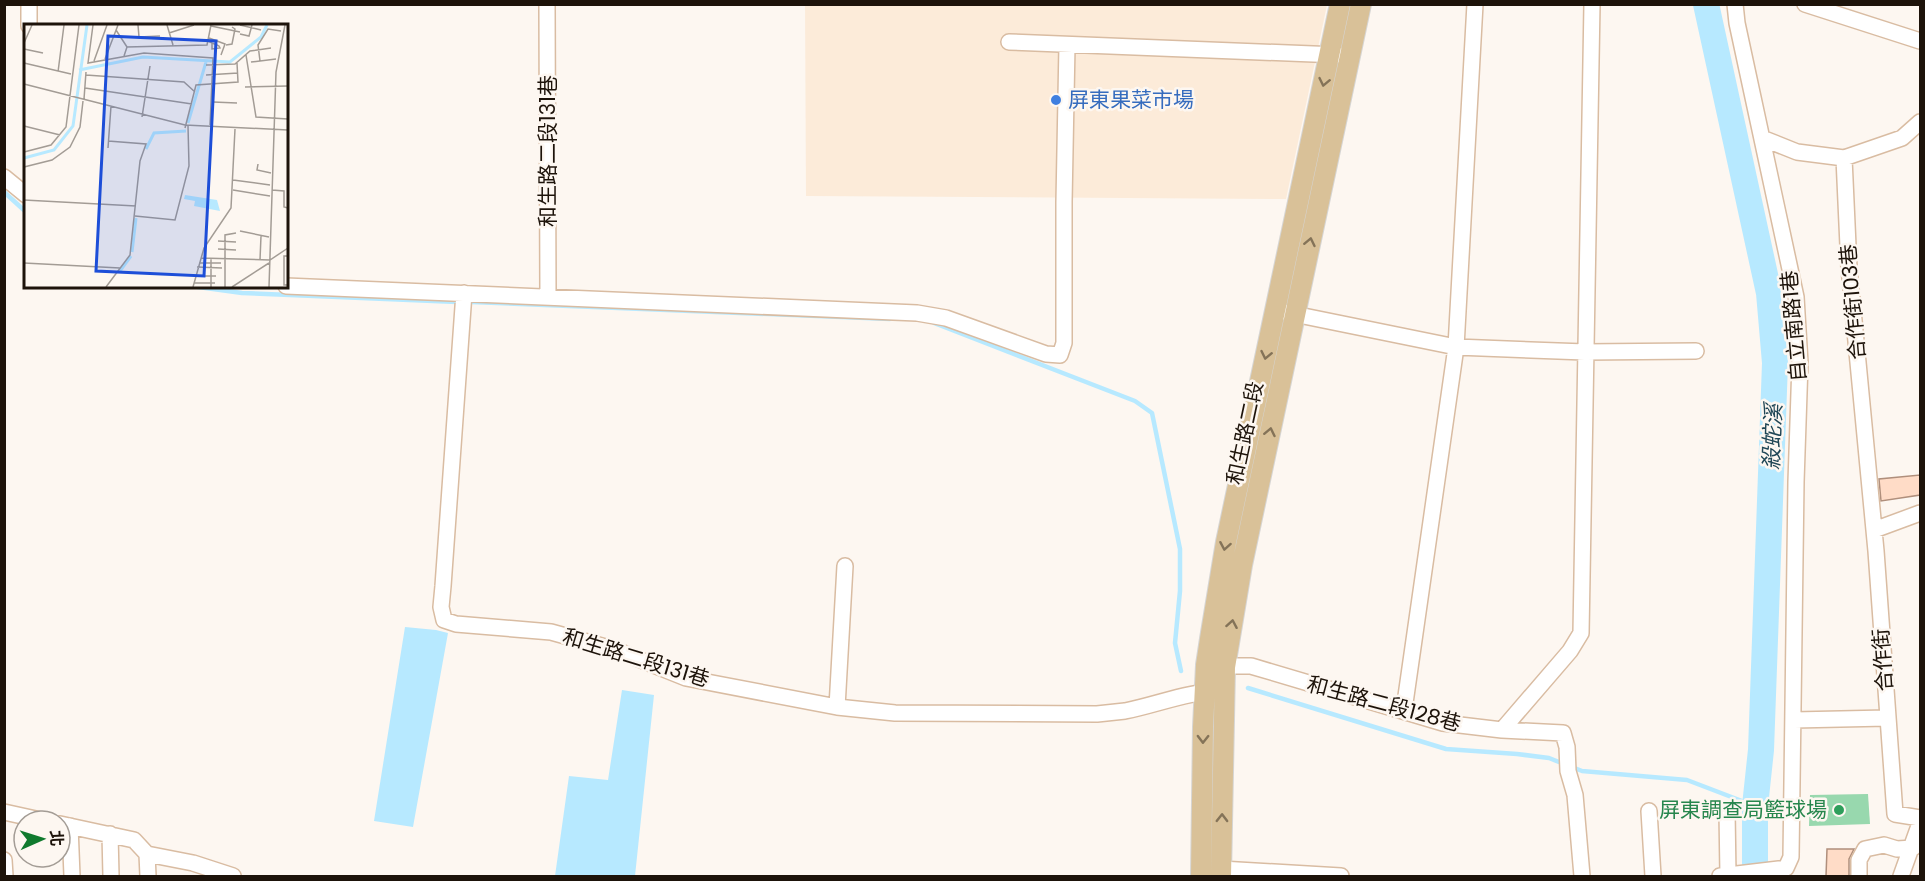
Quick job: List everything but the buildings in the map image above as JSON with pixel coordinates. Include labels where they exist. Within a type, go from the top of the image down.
[{"type":"main road","name":"和生路二段","points":[[1285,313],[1340,4]]},
{"type":"main road","name":"和生路二段","points":[[1201,876],[1226,542],[1350,56],[1361,4]]},
{"type":"main road","name":"和生路二段","points":[[1214,691],[1221,873]]},
{"type":"street","points":[[29,4],[29,24]]},
{"type":"street","name":"和生路二段131巷","points":[[547,4],[548,297]]},
{"type":"street","points":[[1404,710],[1456,346],[1475,4]]},
{"type":"street","points":[[1502,730],[1570,651],[1581,633],[1592,4]]},
{"type":"street","name":"自立南路1巷","points":[[1728,876],[1786,868],[1791,857],[1796,482],[1800,363],[1796,297],[1737,23],[1735,4]]},
{"type":"street","points":[[1805,4],[1920,41]]},
{"type":"street","points":[[1009,42],[1350,56]]},
{"type":"street","points":[[288,286],[917,313],[946,318],[1046,354],[1060,355],[1064,343],[1067,45]]},
{"type":"street","points":[[1762,138],[1797,152],[1844,158],[1902,138],[1920,122]]},
{"type":"street","name":"合作街103巷","points":[[1844,158],[1849,268],[1874,530]]},
{"type":"street","points":[[4,177],[24,193]]},
{"type":"street","name":"和生路二段131巷","points":[[464,293],[442,597],[444,620],[456,624],[551,632],[616,650],[686,678],[837,707],[895,713],[1097,714],[1214,691]]},
{"type":"street","points":[[1285,313],[1456,346],[1586,352],[1696,351]]},
{"type":"street","points":[[1874,530],[1920,513]]},
{"type":"street","name":"合作街","points":[[1874,530],[1895,814],[1920,818]]},
{"type":"street","points":[[837,707],[845,566]]},
{"type":"street","name":"和生路二段128巷","points":[[1215,666],[1251,666],[1443,723],[1565,740],[1568,771],[1575,795],[1582,876]]},
{"type":"street","points":[[1794,720],[1887,718]]},
{"type":"street","points":[[1649,811],[1653,876]]},
{"type":"street","points":[[1727,811],[1728,876]]},
{"type":"street","points":[[1901,876],[1920,823]]},
{"type":"street","points":[[72,826],[134,840],[147,854],[193,863],[233,876]]},
{"type":"street","points":[[110,834],[111,876]]},
{"type":"street","points":[[1859,876],[1860,860],[1865,849],[1884,845],[1898,849],[1912,848]]},
{"type":"street","points":[[147,854],[148,876]]},
{"type":"street","points":[[4,860],[5,876]]},
{"type":"street","points":[[1221,873],[1341,876]]},
{"type":"shaded area","name":"屏東果菜市場","points":[[805,5],[1327,5],[1286,199],[806,196]]},
{"type":"green space","name":"屏東調查局籃球場","points":[[1868,794],[1870,824],[1809,826],[1810,795]]},
{"type":"water","points":[[405,627],[448,633],[413,827],[374,821]]},
{"type":"water","points":[[622,690],[654,695],[635,876],[555,876],[569,776],[608,780]]},
{"type":"waterway","name":"殺蛇溪","points":[[1706,4],[1769,293],[1775,363],[1761,750],[1755,806],[1755,876]]},
{"type":"waterway","points":[[4,192],[24,210]]},
{"type":"waterway","points":[[206,288],[242,293],[457,302]]},
{"type":"waterway","points":[[472,302],[890,319]]},
{"type":"waterway","points":[[934,323],[1135,401],[1152,413],[1180,549],[1180,591],[1175,643],[1181,671]]},
{"type":"waterway","points":[[1248,688],[1446,749],[1549,758],[1564,764]]},
{"type":"waterway","points":[[1572,767],[1582,771],[1687,780],[1755,806]]},
{"type":"place","name":"屏東果菜市場","points":[[1056,100]]},
{"type":"place","name":"屏東調查局籃球場","points":[[1839,810]]}]
